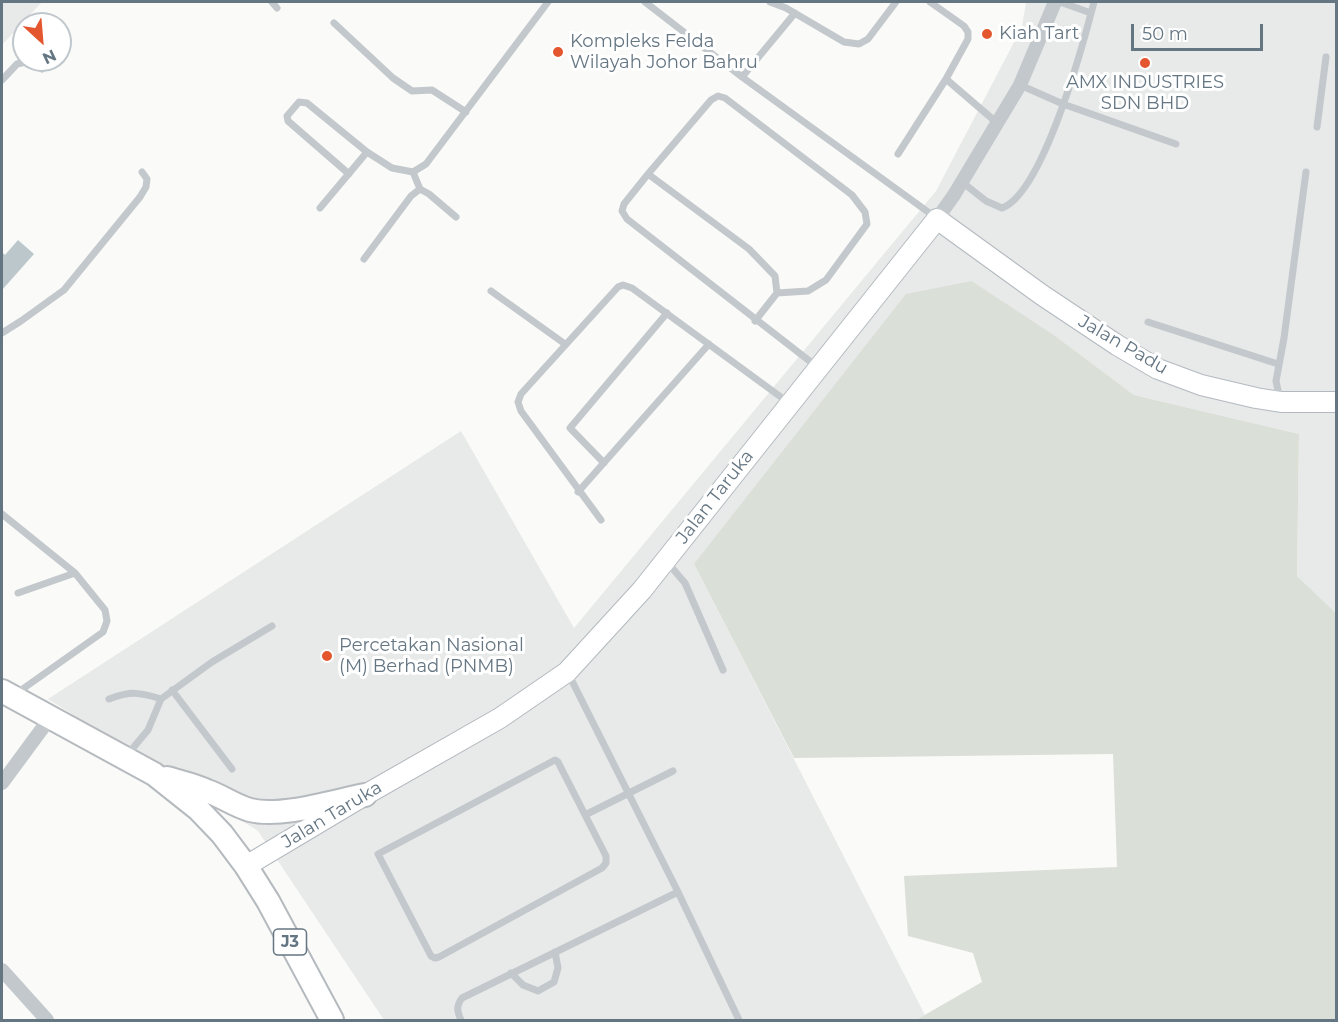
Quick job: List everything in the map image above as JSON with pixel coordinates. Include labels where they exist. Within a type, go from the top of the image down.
[{"type":"main road","name":"J3","points":[[7,694],[154,774],[198,809],[222,834],[246,866],[268,901],[332,1020]]},
{"type":"main road","points":[[154,774],[208,791],[235,805],[267,812],[365,795]]},
{"type":"street","name":"Jalan Taruka","points":[[246,866],[500,718],[567,672],[642,590],[937,219],[1020,85],[1055,2]]},
{"type":"street","name":"Jalan Padu","points":[[937,219],[1042,295],[1117,345],[1158,369],[1202,385],[1281,402],[1336,402]]},
{"type":"street","points":[[2,783],[50,718]]},
{"type":"street","points":[[2,970],[47,1020]]},
{"type":"lane","points":[[349,174],[289,123],[287,116],[300,102],[307,103],[367,152],[392,168],[413,172],[426,164],[548,2]]},
{"type":"lane","points":[[645,2],[742,77],[937,219]]},
{"type":"lane","points":[[770,2],[795,13],[803,20],[844,42],[859,44],[868,39],[896,2]]},
{"type":"lane","points":[[898,154],[946,79],[968,39],[968,32],[964,26],[930,2]]},
{"type":"lane","points":[[1060,2],[1091,13]]},
{"type":"lane","points":[[962,182],[986,201],[1002,208],[1011,205],[1018,198],[1030,179],[1064,104],[1094,2]]},
{"type":"lane","points":[[742,77],[795,13]]},
{"type":"lane","points":[[334,23],[393,78],[412,91],[432,90],[466,112]]},
{"type":"lane","points":[[1317,127],[1326,57]]},
{"type":"lane","points":[[2,80],[12,69]]},
{"type":"lane","points":[[946,79],[996,122]]},
{"type":"lane","points":[[1020,85],[1064,104],[1176,144]]},
{"type":"lane","points":[[777,293],[808,291],[826,280],[867,224],[865,212],[852,195],[725,98],[718,96],[711,100],[648,174],[624,204],[622,211],[627,219],[818,368]]},
{"type":"lane","points":[[320,208],[367,152]]},
{"type":"lane","points":[[2,333],[64,290],[140,197],[147,179],[142,172]]},
{"type":"lane","points":[[413,172],[420,189],[456,217]]},
{"type":"lane","points":[[1281,402],[1276,381],[1284,338],[1306,172]]},
{"type":"lane","points":[[648,174],[750,249],[775,276],[777,293],[755,321]]},
{"type":"lane","points":[[364,259],[411,196],[420,189]]},
{"type":"lane","points":[[601,520],[520,411],[518,402],[521,394],[565,344],[614,290],[622,285],[632,288],[789,404]]},
{"type":"lane","points":[[492,291],[565,344]]},
{"type":"lane","points":[[604,463],[570,428],[667,313]]},
{"type":"lane","points":[[1148,322],[1278,364]]},
{"type":"lane","points":[[578,492],[709,344]]},
{"type":"lane","points":[[2,514],[75,573],[105,609],[107,621],[103,632],[7,694]]},
{"type":"lane","points":[[665,561],[685,583],[723,670]]},
{"type":"lane","points":[[18,593],[75,573]]},
{"type":"lane","points":[[124,758],[148,730],[162,699],[172,690],[212,662],[272,626]]},
{"type":"lane","points":[[567,672],[678,892],[739,1020]]},
{"type":"lane","points":[[172,690],[232,769]]},
{"type":"lane","points":[[109,699],[139,692],[162,699]]},
{"type":"lane","points":[[551,761],[558,762],[585,815],[606,856],[606,863],[602,868],[435,958],[431,956],[378,854],[551,761]]},
{"type":"lane","points":[[585,815],[673,771]]},
{"type":"lane","points":[[461,1020],[457,1012],[457,1005],[462,998],[678,892]]},
{"type":"lane","points":[[511,973],[523,985],[538,991],[554,982],[558,968],[555,952]]},
{"type":"shaded area","points":[[2,2],[42,2],[33,12],[12,12],[12,34],[2,45]]},
{"type":"shaded area","points":[[1026,2],[1336,2],[1336,613],[1297,576],[1299,434],[1134,395],[1054,335],[972,281],[694,564],[925,1015],[916,1020],[384,1020],[258,831],[48,699],[461,431],[574,628],[936,191],[1022,27]]},
{"type":"shaded area","points":[[18,240],[34,254],[2,290],[2,252],[5,255]]},
{"type":"shaded area","points":[[972,281],[1054,335],[1134,395],[1299,434],[1297,576],[1336,613],[1336,1020],[916,1020],[982,982],[973,953],[908,936],[904,876],[1117,867],[1113,754],[794,758],[694,564],[906,294]]},
{"type":"place","name":"Kiah Tart","points":[[987,34]]},
{"type":"place","name":"Kompleks Felda Wilayah Johor Bahru","points":[[558,52]]},
{"type":"place","name":"AMX INDUSTRIES SDN BHD","points":[[1145,63]]},
{"type":"place","name":"Percetakan Nasional (M) Berhad (PNMB)","points":[[327,656]]}]
